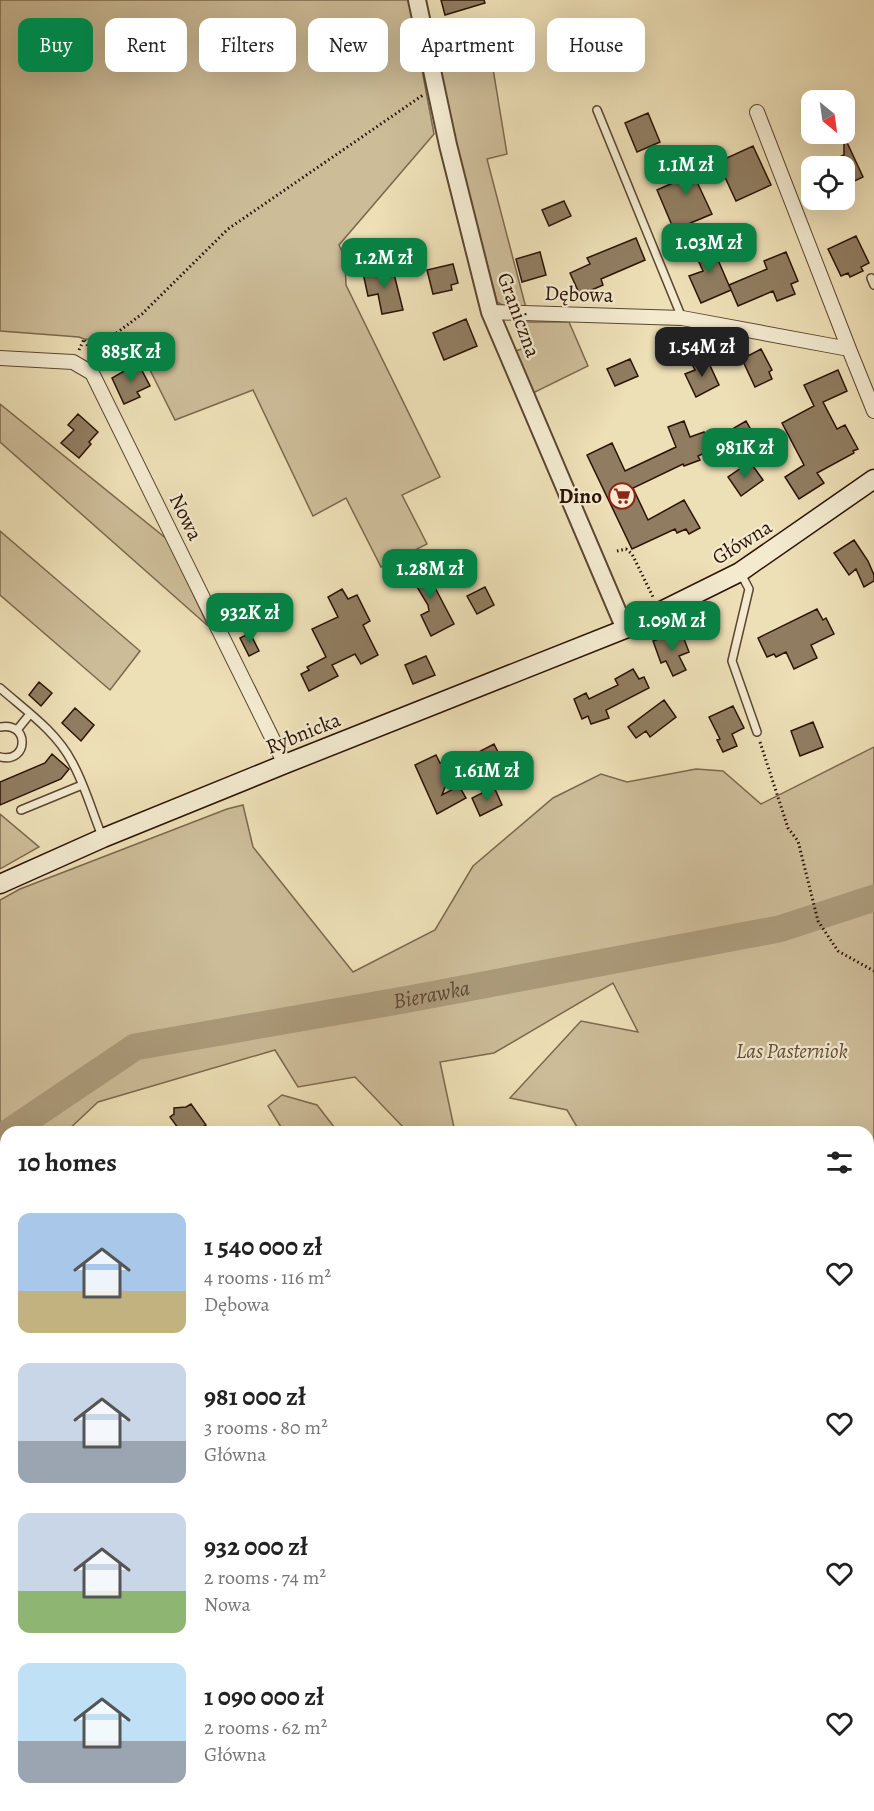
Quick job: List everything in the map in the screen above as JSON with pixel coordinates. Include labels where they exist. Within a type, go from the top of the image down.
[{"type":"main road","name":"Główna","points":[[625,630],[740,572],[874,479]]},
{"type":"main road","name":"Rybnicka","points":[[0,884],[103,838],[285,764],[625,630]]},
{"type":"street","name":"Graniczna","points":[[417,0],[448,145],[490,312],[625,630]]},
{"type":"street","points":[[757,112],[874,411]]},
{"type":"street","name":"Dębowa","points":[[490,312],[682,318],[849,349]]},
{"type":"street","points":[[0,358],[73,362]]},
{"type":"street","name":"Nowa","points":[[73,362],[92,373],[285,764]]},
{"type":"lane","points":[[597,110],[682,318]]},
{"type":"lane","points":[[740,572],[749,589],[732,661],[757,732]]},
{"type":"lane","points":[[0,688],[30,714],[64,749],[72,761],[103,838]]},
{"type":"lane","points":[[17,730],[30,714]]},
{"type":"lane","points":[[0,727],[6,726],[17,730],[22,738],[18,753],[9,758],[0,758]]},
{"type":"lane","points":[[21,810],[82,785]]},
{"type":"path","points":[[73,362],[84,339],[91,352],[142,314],[228,229],[436,87]]},
{"type":"path","points":[[617,551],[626,549],[632,555],[660,612]]},
{"type":"path","points":[[757,732],[788,828],[798,842],[818,921],[838,951],[874,971]]},
{"type":"green space","points":[[0,0],[409,0],[412,18],[400,18],[400,72],[422,72],[434,134],[339,245],[345,259],[346,285],[440,477],[402,495],[427,544],[381,567],[346,498],[313,516],[253,390],[175,420],[135,340],[84,339],[0,331]]},
{"type":"green space","points":[[439,72],[494,72],[507,154],[487,159],[526,308],[506,307],[497,302]]},
{"type":"green space","points":[[514,322],[569,322],[588,366],[531,394],[515,351],[522,349]]},
{"type":"green space","points":[[0,404],[168,540],[208,626],[0,442]]},
{"type":"green space","points":[[0,531],[140,651],[110,690],[0,595]]},
{"type":"green space","name":"Las Pasterniok","points":[[874,747],[874,1126],[576,1126],[567,1110],[510,1098],[581,1021],[638,1032],[613,983],[494,1053],[440,1062],[454,1126],[402,1126],[355,1077],[298,1087],[275,1050],[98,1102],[72,1126],[0,1126],[0,900],[20,889],[227,809],[243,805],[253,847],[353,972],[435,930],[473,866],[553,798],[601,774],[627,782],[696,769],[723,771],[761,804]]},
{"type":"green space","points":[[0,814],[39,847],[0,869]]},
{"type":"green space","points":[[282,1095],[317,1105],[333,1126],[280,1126],[268,1106]]},
{"type":"building","points":[[441,0],[484,0],[485,3],[445,15]]},
{"type":"building","points":[[648,113],[660,142],[637,152],[625,123]]},
{"type":"building","points":[[844,144],[848,144],[853,156],[842,156],[844,155]]},
{"type":"building","points":[[753,146],[771,185],[736,201],[718,162]]},
{"type":"building","points":[[698,156],[707,178],[697,182],[712,214],[674,230],[657,190],[684,178],[678,165]]},
{"type":"building","points":[[855,160],[863,177],[855,181]]},
{"type":"building","points":[[564,201],[571,216],[549,226],[542,210]]},
{"type":"building","points":[[856,236],[869,263],[861,267],[863,271],[850,277],[848,273],[841,276],[828,249]]},
{"type":"building","points":[[636,238],[645,260],[601,279],[603,285],[580,295],[570,273],[590,264],[587,258]]},
{"type":"building","points":[[709,239],[731,290],[701,303],[689,276],[703,271],[692,247]]},
{"type":"building","points":[[540,252],[546,275],[522,282],[516,259]]},
{"type":"building","points":[[786,252],[798,281],[791,284],[795,294],[777,301],[773,291],[738,306],[729,285],[767,269],[764,261]]},
{"type":"building","points":[[453,264],[458,283],[451,285],[452,290],[433,294],[427,270]]},
{"type":"building","points":[[392,266],[403,310],[382,314],[378,294],[368,296],[363,273]]},
{"type":"building","points":[[466,319],[477,346],[444,360],[433,333]]},
{"type":"building","points":[[761,349],[772,370],[769,372],[772,379],[755,387],[742,359]]},
{"type":"building","points":[[630,359],[638,376],[615,386],[607,369]]},
{"type":"building","points":[[707,359],[719,385],[696,397],[685,374],[695,370],[693,366]]},
{"type":"building","points":[[138,363],[150,386],[137,392],[140,397],[124,404],[112,378]]},
{"type":"building","points":[[838,370],[847,391],[823,402],[837,429],[845,425],[858,449],[817,473],[824,483],[799,499],[785,477],[804,465],[782,423],[814,406],[804,385]]},
{"type":"building","points":[[78,414],[98,432],[79,458],[61,443],[74,430],[68,425]]},
{"type":"building","points":[[684,421],[690,437],[704,432],[711,450],[698,456],[700,460],[684,466],[683,464],[633,488],[648,520],[684,500],[700,528],[689,534],[686,529],[677,533],[675,529],[632,549],[587,455],[612,443],[625,471],[676,447],[668,427]]},
{"type":"building","points":[[746,421],[754,435],[741,442],[734,428]]},
{"type":"building","points":[[750,462],[763,480],[741,496],[728,477]]},
{"type":"building","points":[[854,540],[874,575],[874,581],[864,587],[856,569],[849,575],[834,553]]},
{"type":"building","points":[[420,559],[454,624],[431,636],[421,615],[429,611],[428,605],[405,567]]},
{"type":"building","points":[[485,587],[494,605],[477,614],[467,596]]},
{"type":"building","points":[[342,589],[348,599],[357,595],[370,621],[363,625],[378,655],[361,664],[355,654],[332,665],[338,676],[309,691],[301,674],[309,670],[307,667],[326,657],[312,629],[338,617],[328,597]]},
{"type":"building","points":[[262,594],[270,609],[250,619],[242,604]]},
{"type":"building","points":[[817,609],[823,620],[826,618],[834,634],[811,645],[817,658],[794,669],[786,652],[776,657],[774,654],[767,657],[758,638]]},
{"type":"building","points":[[681,631],[689,652],[679,656],[686,670],[673,676],[666,661],[661,663],[653,641]]},
{"type":"building","points":[[250,633],[259,651],[249,656],[240,638]]},
{"type":"building","points":[[426,656],[435,675],[413,684],[405,665]]},
{"type":"building","points":[[633,669],[639,679],[644,677],[649,688],[606,710],[609,718],[591,724],[588,716],[582,719],[574,699],[586,693],[589,699],[618,685],[615,679]]},
{"type":"building","points":[[39,682],[52,693],[41,706],[29,695]]},
{"type":"building","points":[[664,700],[676,717],[650,737],[646,731],[636,738],[628,727]]},
{"type":"building","points":[[733,706],[744,728],[732,734],[737,746],[723,752],[717,740],[720,739],[709,717]]},
{"type":"building","points":[[75,708],[94,725],[81,741],[62,723]]},
{"type":"building","points":[[813,722],[823,747],[800,756],[791,731]]},
{"type":"building","points":[[494,744],[505,766],[483,778],[471,756]]},
{"type":"building","points":[[52,754],[69,769],[61,779],[0,805],[0,782],[45,763]]},
{"type":"building","points":[[436,755],[440,763],[446,761],[451,772],[442,795],[459,786],[466,798],[437,814],[415,765]]},
{"type":"building","points":[[494,787],[502,805],[480,816],[472,798]]},
{"type":"building","points":[[191,1104],[206,1125],[177,1126],[170,1117],[174,1114],[174,1108]]},
{"type":"waterway","name":"Bierawka","points":[[18,1126],[135,1047],[409,999],[779,929],[874,898]]},
{"type":"place","name":"Dino","points":[[622,496]]}]
